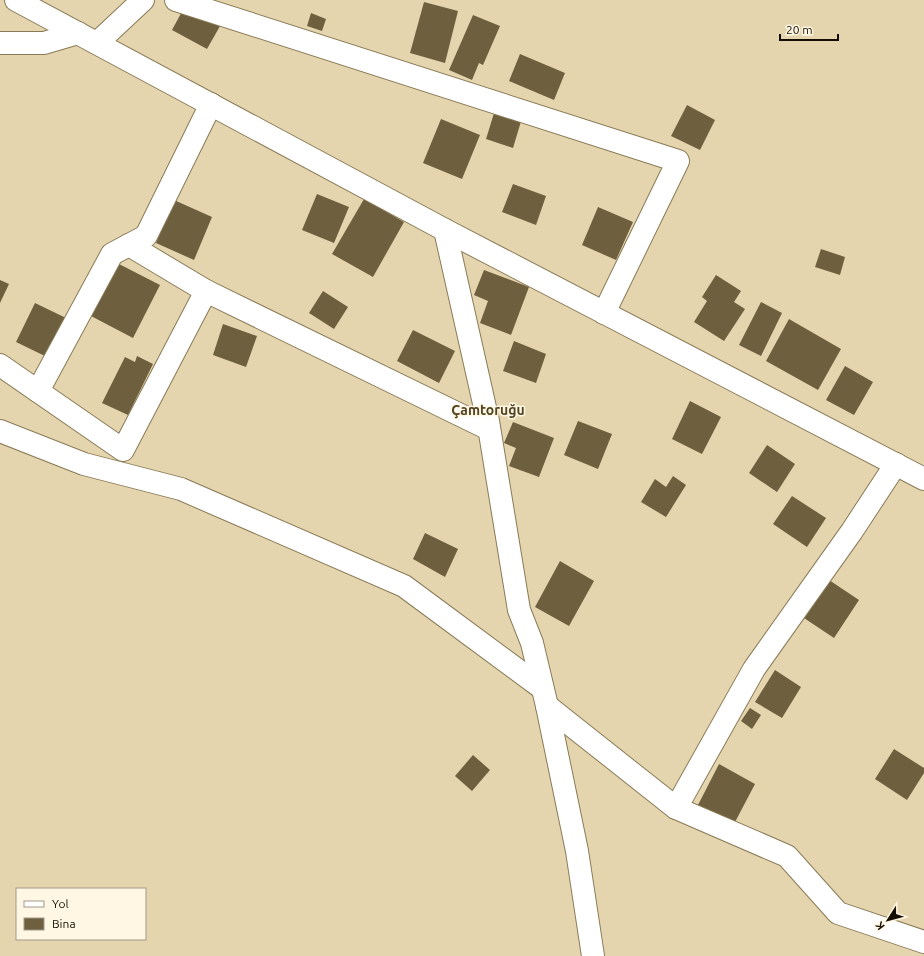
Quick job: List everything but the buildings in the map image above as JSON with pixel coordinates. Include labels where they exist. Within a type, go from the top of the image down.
[{"type":"street","points":[[16,0],[445,230],[924,479]]},
{"type":"street","points":[[97,43],[143,0]]},
{"type":"street","points":[[176,0],[678,161],[604,312]]},
{"type":"street","points":[[0,43],[44,43],[78,33]]},
{"type":"street","points":[[38,391],[112,254],[146,236],[211,104]]},
{"type":"street","points":[[445,230],[489,429],[520,610],[532,643],[577,851],[593,956]]},
{"type":"street","points":[[129,245],[206,291],[489,429]]},
{"type":"street","points":[[0,365],[123,450],[206,291]]},
{"type":"street","points":[[0,430],[84,464],[181,489],[404,586],[544,697],[676,808],[787,856],[838,913],[924,942]]},
{"type":"street","points":[[676,808],[754,669],[852,531],[896,464]]},
{"type":"district","name":"Çamtoruğu","points":[[488,410]]}]
